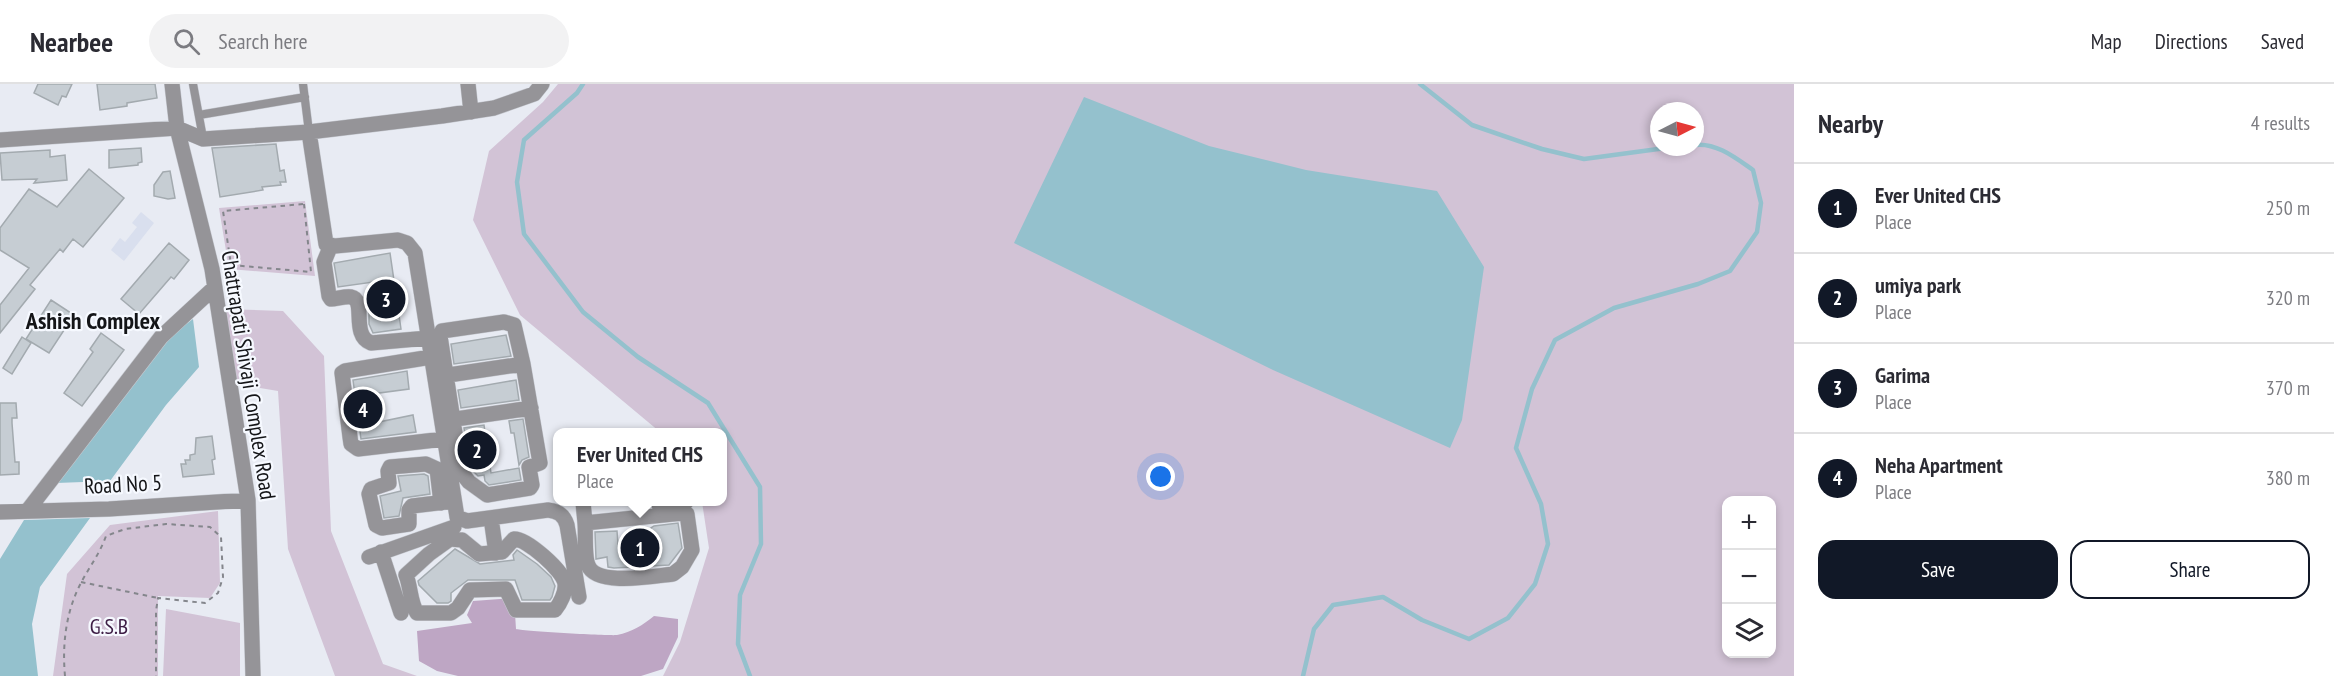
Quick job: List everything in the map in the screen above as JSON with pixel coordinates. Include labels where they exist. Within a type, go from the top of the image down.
[{"type":"street","name":"Chattrapati Shivaji Complex Road","points":[[172,84],[177,128],[212,269],[248,500],[254,676]]},
{"type":"street","points":[[468,84],[471,112]]},
{"type":"street","points":[[0,140],[177,128],[204,139],[309,132],[494,108],[534,94],[542,84]]},
{"type":"street","points":[[309,132],[326,244],[398,240],[407,243],[415,253],[431,357],[440,377]]},
{"type":"street","points":[[331,245],[324,262],[329,296],[331,299],[351,297],[355,299],[358,306],[360,334],[364,340],[371,343],[428,338]]},
{"type":"street","points":[[28,510],[160,337],[215,287]]},
{"type":"street","points":[[510,322],[514,325],[540,460],[540,463],[529,467],[531,487],[487,495],[465,479],[447,421],[440,377],[442,331],[510,322]]},
{"type":"street","points":[[431,357],[345,370],[342,374],[351,444],[358,449],[444,439]]},
{"type":"street","points":[[440,377],[523,364]]},
{"type":"street","points":[[447,421],[531,408]]},
{"type":"street","points":[[447,421],[444,439],[448,502]]},
{"type":"street","points":[[448,502],[412,506],[409,510],[409,524],[382,528],[376,525],[369,494],[370,489],[389,483],[390,467],[426,464],[437,469],[448,502],[454,528],[462,540],[478,554],[502,552],[514,539],[522,539],[561,572],[565,584],[555,610],[516,610],[506,590],[470,590],[458,608],[451,613],[417,614],[412,606],[411,589],[406,576],[454,528]]},
{"type":"street","name":"Road No 5","points":[[0,512],[109,509],[248,500]]},
{"type":"street","points":[[566,521],[584,514],[647,506]]},
{"type":"street","points":[[401,613],[375,555],[454,528],[467,521],[548,510],[557,511],[566,521],[579,597]]},
{"type":"street","points":[[584,514],[687,514],[692,550],[682,567],[673,574],[603,578],[587,565],[584,514]]},
{"type":"street","points":[[491,518],[496,553]]},
{"type":"lane","points":[[193,84],[204,139]]},
{"type":"lane","points":[[303,84],[309,132]]},
{"type":"lane","points":[[199,115],[305,97]]},
{"type":"path","points":[[304,204],[311,272],[231,266],[223,211],[304,204]]},
{"type":"path","points":[[65,676],[68,614],[81,582],[101,550],[106,536],[124,529],[166,524],[210,527],[221,537],[223,577],[218,593],[205,603],[158,598],[81,582]]},
{"type":"path","points":[[156,676],[158,598]]},
{"type":"shaded area","points":[[141,212],[154,223],[124,261],[111,250],[120,238],[125,242],[137,227],[132,223]]},
{"type":"shaded area","points":[[514,598],[516,629],[617,635],[637,628],[654,616],[678,619],[678,637],[663,669],[641,676],[458,676],[437,671],[419,661],[417,631],[472,623],[467,615],[473,601]]},
{"type":"green space","points":[[558,84],[1794,84],[1794,676],[663,676],[680,642],[709,548],[703,506],[727,506],[727,428],[655,428],[520,315],[473,220],[489,151],[543,102]]},
{"type":"green space","points":[[305,201],[315,276],[229,269],[219,208]]},
{"type":"green space","points":[[225,309],[283,311],[324,356],[331,531],[383,664],[417,676],[335,676],[288,549],[278,391],[237,384]]},
{"type":"green space","name":"G.S.B","points":[[218,511],[220,583],[210,598],[158,596],[158,676],[53,676],[67,574],[110,525]]},
{"type":"green space","points":[[166,609],[240,623],[240,676],[163,676]]},
{"type":"water","points":[[1084,97],[1209,146],[1306,170],[1437,191],[1484,267],[1462,420],[1450,448],[1273,370],[1014,243]]},
{"type":"water","points":[[193,319],[199,367],[166,405],[110,481],[56,483],[163,341]]},
{"type":"water","points":[[90,518],[40,587],[32,624],[38,676],[0,676],[0,559],[24,520]]},
{"type":"building","points":[[38,84],[72,84],[66,97],[62,96],[58,105],[34,93]]},
{"type":"building","points":[[97,84],[155,84],[157,98],[100,110]]},
{"type":"building","points":[[276,144],[280,171],[284,170],[286,182],[280,182],[281,185],[262,187],[263,190],[220,197],[212,148]]},
{"type":"building","points":[[141,148],[142,162],[138,165],[109,168],[109,150]]},
{"type":"building","points":[[50,150],[50,157],[65,155],[67,180],[34,183],[37,179],[2,180],[0,153]]},
{"type":"building","points":[[89,169],[124,198],[83,247],[73,239],[63,252],[60,249],[30,285],[35,289],[0,333],[0,305],[29,268],[0,250],[0,228],[29,189],[57,207]]},
{"type":"building","points":[[170,171],[175,198],[154,196],[154,185],[163,172]]},
{"type":"building","points":[[169,243],[189,260],[174,279],[171,277],[139,314],[121,299]]},
{"type":"building","points":[[390,253],[401,329],[373,333],[369,324],[369,312],[377,311],[373,282],[338,287],[334,263]]},
{"type":"building","points":[[51,300],[74,315],[49,353],[26,339]]},
{"type":"building","points":[[101,333],[124,350],[82,406],[64,393],[93,352],[90,349]]},
{"type":"building","points":[[506,335],[511,356],[454,364],[451,344]]},
{"type":"building","points":[[22,337],[31,343],[12,374],[3,368]]},
{"type":"building","points":[[407,371],[409,389],[372,394],[374,423],[413,415],[416,432],[361,439],[353,380]]},
{"type":"building","points":[[516,380],[519,400],[461,408],[458,390]]},
{"type":"building","points":[[0,403],[16,403],[17,418],[12,418],[12,423],[15,462],[19,462],[19,474],[0,475]]},
{"type":"building","points":[[523,419],[529,457],[522,460],[519,465],[514,433],[511,433],[509,421]]},
{"type":"building","points":[[484,425],[491,473],[519,468],[521,480],[489,485],[484,475],[478,476],[470,468],[464,428]]},
{"type":"building","points":[[212,436],[214,474],[183,477],[181,464],[186,464],[185,460],[190,460],[190,455],[195,454],[196,438]]},
{"type":"building","points":[[424,474],[428,476],[430,494],[403,498],[399,516],[384,518],[380,496],[401,491],[398,476]]},
{"type":"building","points":[[678,523],[682,548],[669,565],[614,568],[608,567],[607,557],[596,559],[595,532],[617,531],[618,544],[652,540],[651,528],[654,526]]},
{"type":"building","points":[[455,549],[480,564],[514,560],[513,555],[517,550],[551,577],[555,586],[552,597],[550,600],[522,600],[515,580],[468,580],[451,593],[451,601],[437,603],[419,585],[418,581]]},
{"type":"waterway","points":[[583,84],[577,93],[524,140],[517,182],[524,234],[583,312],[638,357],[708,403],[723,428]]},
{"type":"waterway","points":[[1420,84],[1472,125],[1542,149],[1584,159],[1650,150]]},
{"type":"waterway","points":[[1303,676],[1314,629],[1333,605],[1383,597],[1422,620],[1469,639],[1508,618],[1535,584],[1548,544],[1541,504],[1516,448],[1532,389],[1555,340],[1614,308],[1698,284],[1730,271],[1757,232],[1761,203],[1753,170],[1733,156],[1704,145]]},
{"type":"waterway","points":[[727,434],[760,487],[761,544],[740,595],[738,644],[750,676]]},
{"type":"place","name":"Garima","points":[[386,299]]},
{"type":"place","name":"Neha Apartment","points":[[363,409]]},
{"type":"place","name":"umiya park","points":[[477,450]]},
{"type":"place","name":"Ever United CHS","points":[[640,548]]},
{"type":"district","name":"Ashish Complex","points":[[93,320]]}]
